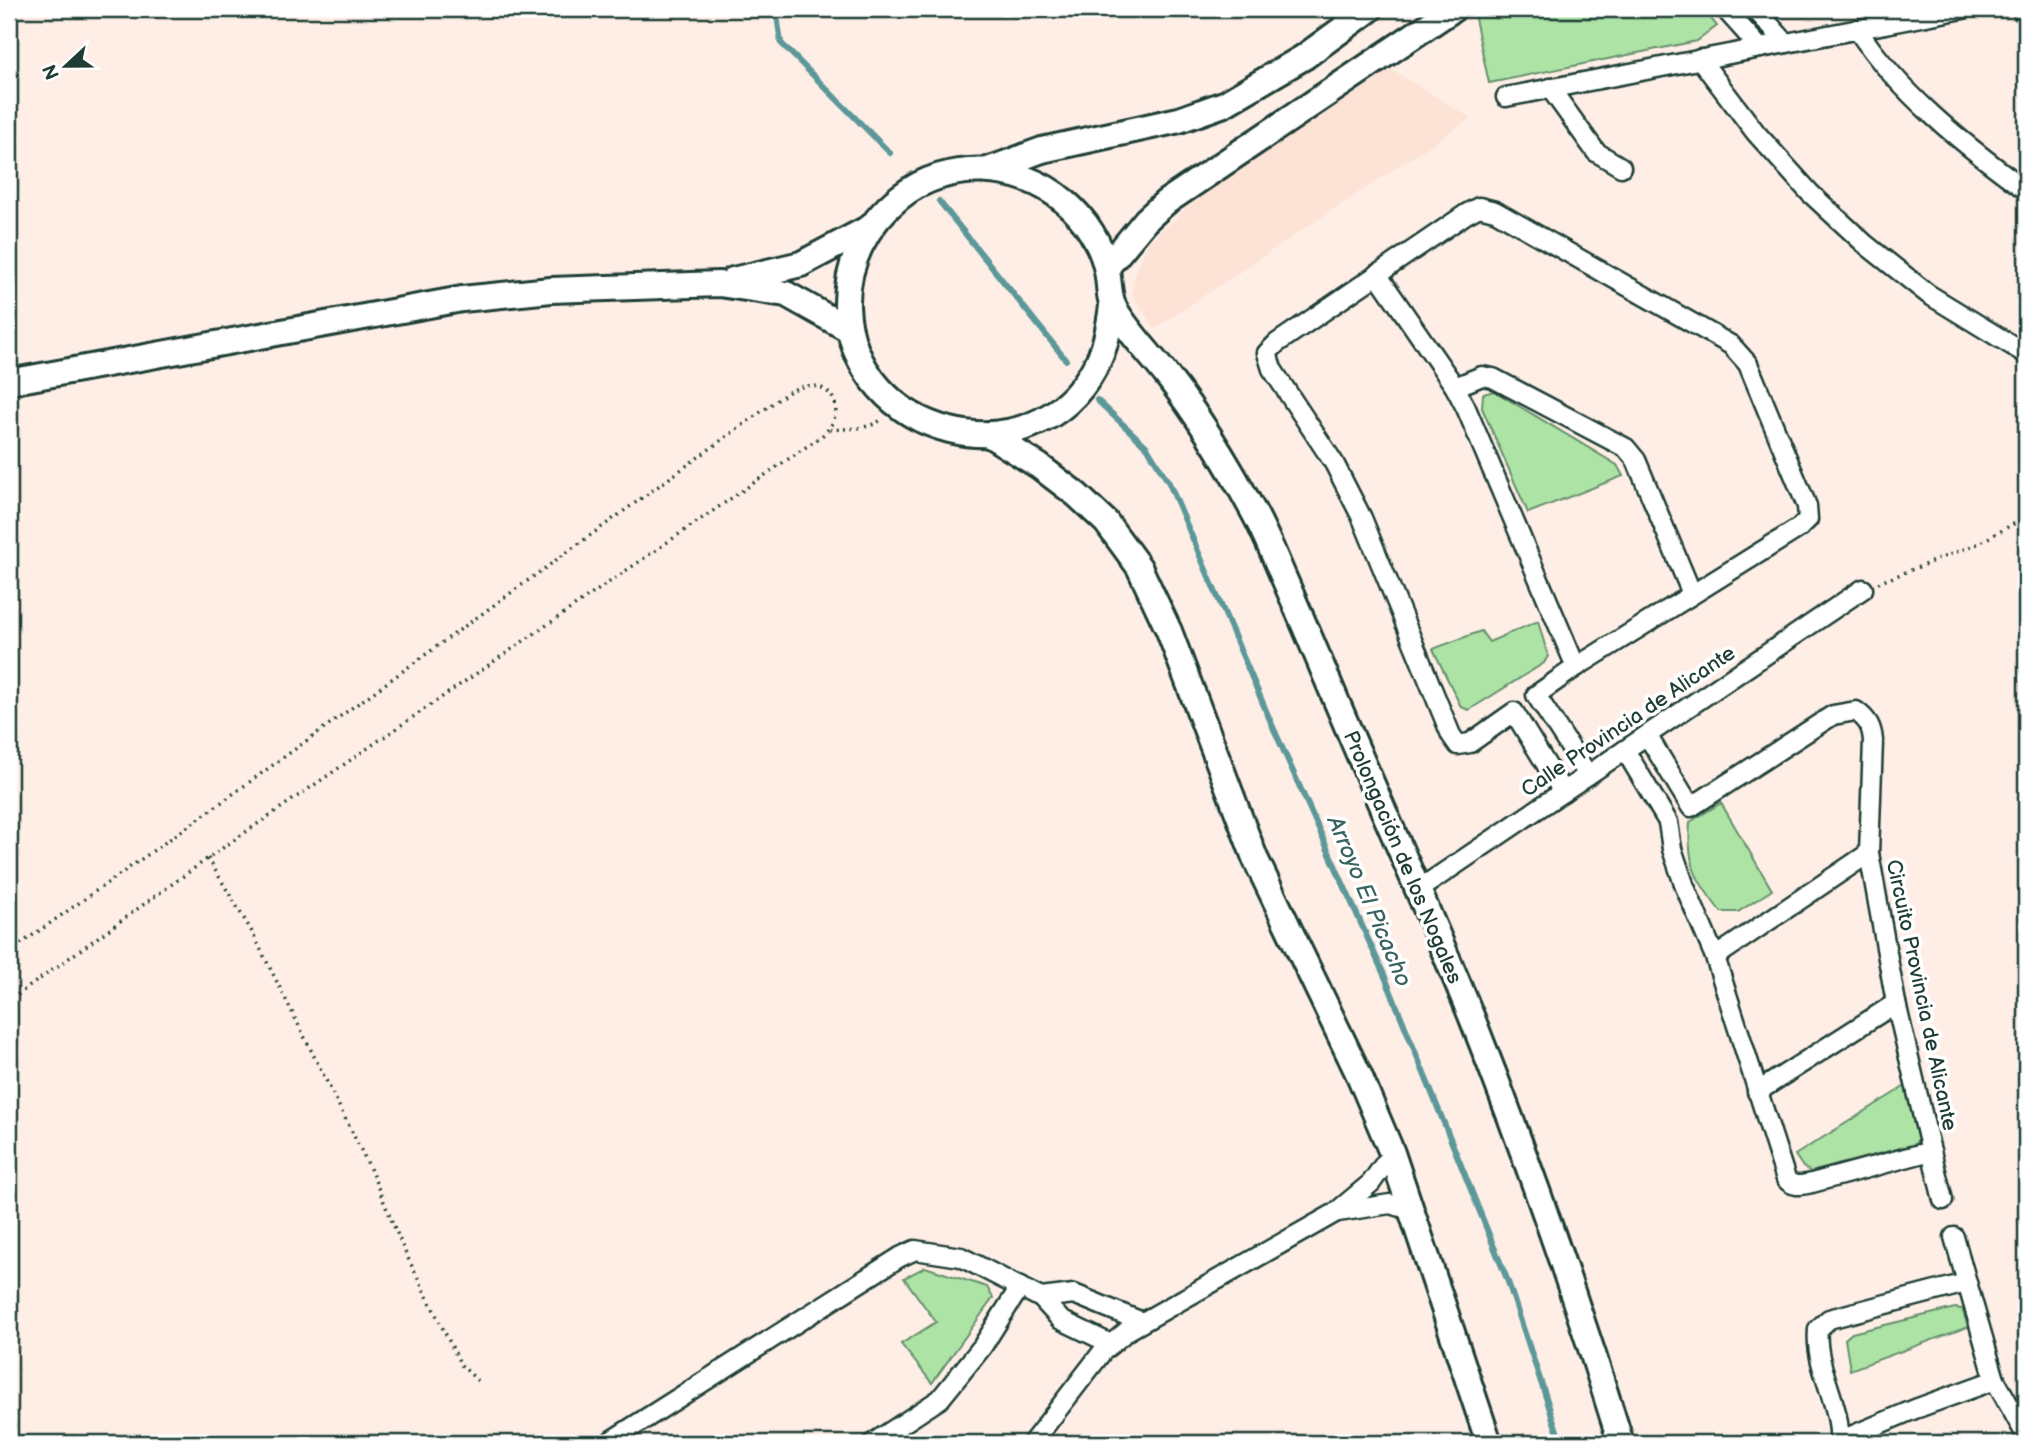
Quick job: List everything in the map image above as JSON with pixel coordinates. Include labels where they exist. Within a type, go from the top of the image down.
[{"type":"main road","points":[[988,170],[1042,150],[1179,120],[1224,104],[1304,57],[1370,9]]},
{"type":"main road","points":[[1107,267],[1146,220],[1166,202],[1453,9]]},
{"type":"main road","points":[[988,170],[1028,179],[1063,199],[1090,230],[1107,267],[1112,306],[1107,338],[1095,368],[1076,394],[1051,414],[1031,424],[990,435],[943,430],[921,421],[883,393],[868,374],[857,352],[850,330],[847,303],[849,277],[857,251],[869,228],[887,207],[909,190],[934,178],[960,171],[988,170]]},
{"type":"main road","points":[[719,284],[801,264],[869,228]]},
{"type":"main road","points":[[9,382],[462,299],[551,290],[719,284],[786,294],[850,330]]},
{"type":"main road","name":"Prolongación de los Nogales","points":[[1112,306],[1171,380],[1209,434],[1255,513],[1470,1014],[1510,1116],[1620,1443]]},
{"type":"main road","points":[[990,435],[1039,466],[1077,495],[1106,522],[1139,567],[1169,631],[1255,858],[1359,1075],[1392,1153],[1489,1443]]},
{"type":"street","points":[[1725,9],[1760,48]]},
{"type":"street","points":[[1755,9],[1786,43]]},
{"type":"street","points":[[1506,97],[1963,9]]},
{"type":"street","points":[[2021,9],[2026,16]]},
{"type":"street","points":[[1857,29],[1870,50],[1892,75],[1990,164],[2026,190]]},
{"type":"street","points":[[1700,59],[1756,133],[1810,193],[1865,244],[1928,294],[2026,354]]},
{"type":"street","points":[[1549,88],[1596,152],[1621,167]]},
{"type":"street","points":[[1479,207],[1495,211],[1731,345],[1748,364],[1807,506],[1808,519],[1799,528],[1692,594],[1576,667],[1470,743],[1458,745],[1451,735],[1362,518],[1334,463],[1272,369],[1267,353],[1277,343],[1377,274],[1479,207]]},
{"type":"street","points":[[1377,274],[1455,387],[1466,408],[1576,667]]},
{"type":"street","points":[[1455,387],[1482,376],[1493,378],[1626,448],[1636,460],[1692,594]]},
{"type":"street","name":"Calle Provincia de Alicante","points":[[1418,890],[1863,589]]},
{"type":"street","points":[[1536,695],[1588,775]]},
{"type":"street","points":[[1514,712],[1563,792]]},
{"type":"street","name":"Circuito Provincia de Alicante","points":[[1668,822],[1833,715],[1856,712],[1865,718],[1872,728],[1873,740],[1869,853],[1896,1003],[1943,1200]]},
{"type":"street","points":[[1647,735],[1690,807]]},
{"type":"street","name":"Circuito Provincia de Alicante","points":[[1625,750],[1668,822],[1672,849],[1715,957],[1782,1171],[1790,1184],[1798,1186],[1812,1183],[1931,1151]]},
{"type":"street","points":[[1715,957],[1869,853]]},
{"type":"street","points":[[1757,1092],[1896,1003]]},
{"type":"street","points":[[1032,1443],[1111,1344],[1142,1322],[1335,1213],[1371,1183],[1392,1153]]},
{"type":"street","points":[[1335,1213],[1390,1204],[1412,1210]]},
{"type":"street","points":[[1954,1237],[1995,1380],[2026,1435]]},
{"type":"street","points":[[612,1440],[915,1250],[961,1257],[1041,1298],[1061,1320],[1111,1344]]},
{"type":"street","points":[[1966,1283],[1829,1320],[1818,1329],[1819,1354],[1839,1423],[1839,1442],[1915,1409],[1995,1380]]},
{"type":"street","points":[[873,1443],[940,1399],[982,1347],[1020,1287]]},
{"type":"street","points":[[1041,1298],[1074,1294],[1142,1322]]},
{"type":"path","points":[[9,952],[230,796],[799,385],[811,384],[823,388],[834,400],[837,416],[831,430]]},
{"type":"path","points":[[9,1001],[208,858],[831,430],[878,423],[897,405]]},
{"type":"path","points":[[1863,589],[1978,544],[2026,517]]},
{"type":"path","points":[[208,858],[252,932],[316,1059],[369,1166],[404,1250],[461,1365],[481,1384]]},
{"type":"shaded area","points":[[1387,67],[1471,118],[1154,329],[1132,294],[1135,273],[1148,243],[1197,199]]},
{"type":"green space","points":[[1483,9],[1703,9],[1717,26],[1697,41],[1489,83],[1474,14]]},
{"type":"green space","points":[[1494,391],[1617,465],[1623,476],[1528,513],[1482,408],[1483,394]]},
{"type":"green space","points":[[1538,621],[1548,656],[1544,663],[1469,710],[1461,707],[1433,649],[1481,631],[1489,642]]},
{"type":"green space","points":[[1721,803],[1772,890],[1738,912],[1721,912],[1699,880],[1690,850],[1690,822]]},
{"type":"green space","points":[[1907,1085],[1920,1135],[1915,1144],[1811,1172],[1803,1167],[1795,1155]]},
{"type":"green space","points":[[925,1267],[987,1287],[993,1298],[932,1383],[901,1344],[936,1322],[904,1278]]},
{"type":"green space","points":[[1955,1308],[1962,1309],[1968,1327],[1850,1370],[1845,1339],[1852,1333]]},
{"type":"waterway","name":"Arroyo El Picacho","points":[[776,9],[781,43],[890,153]]},
{"type":"waterway","name":"Arroyo El Picacho","points":[[939,201],[1066,360]]},
{"type":"waterway","name":"Arroyo El Picacho","points":[[1097,400],[1147,447],[1169,483],[1273,727],[1385,977],[1507,1279],[1561,1443]]}]
